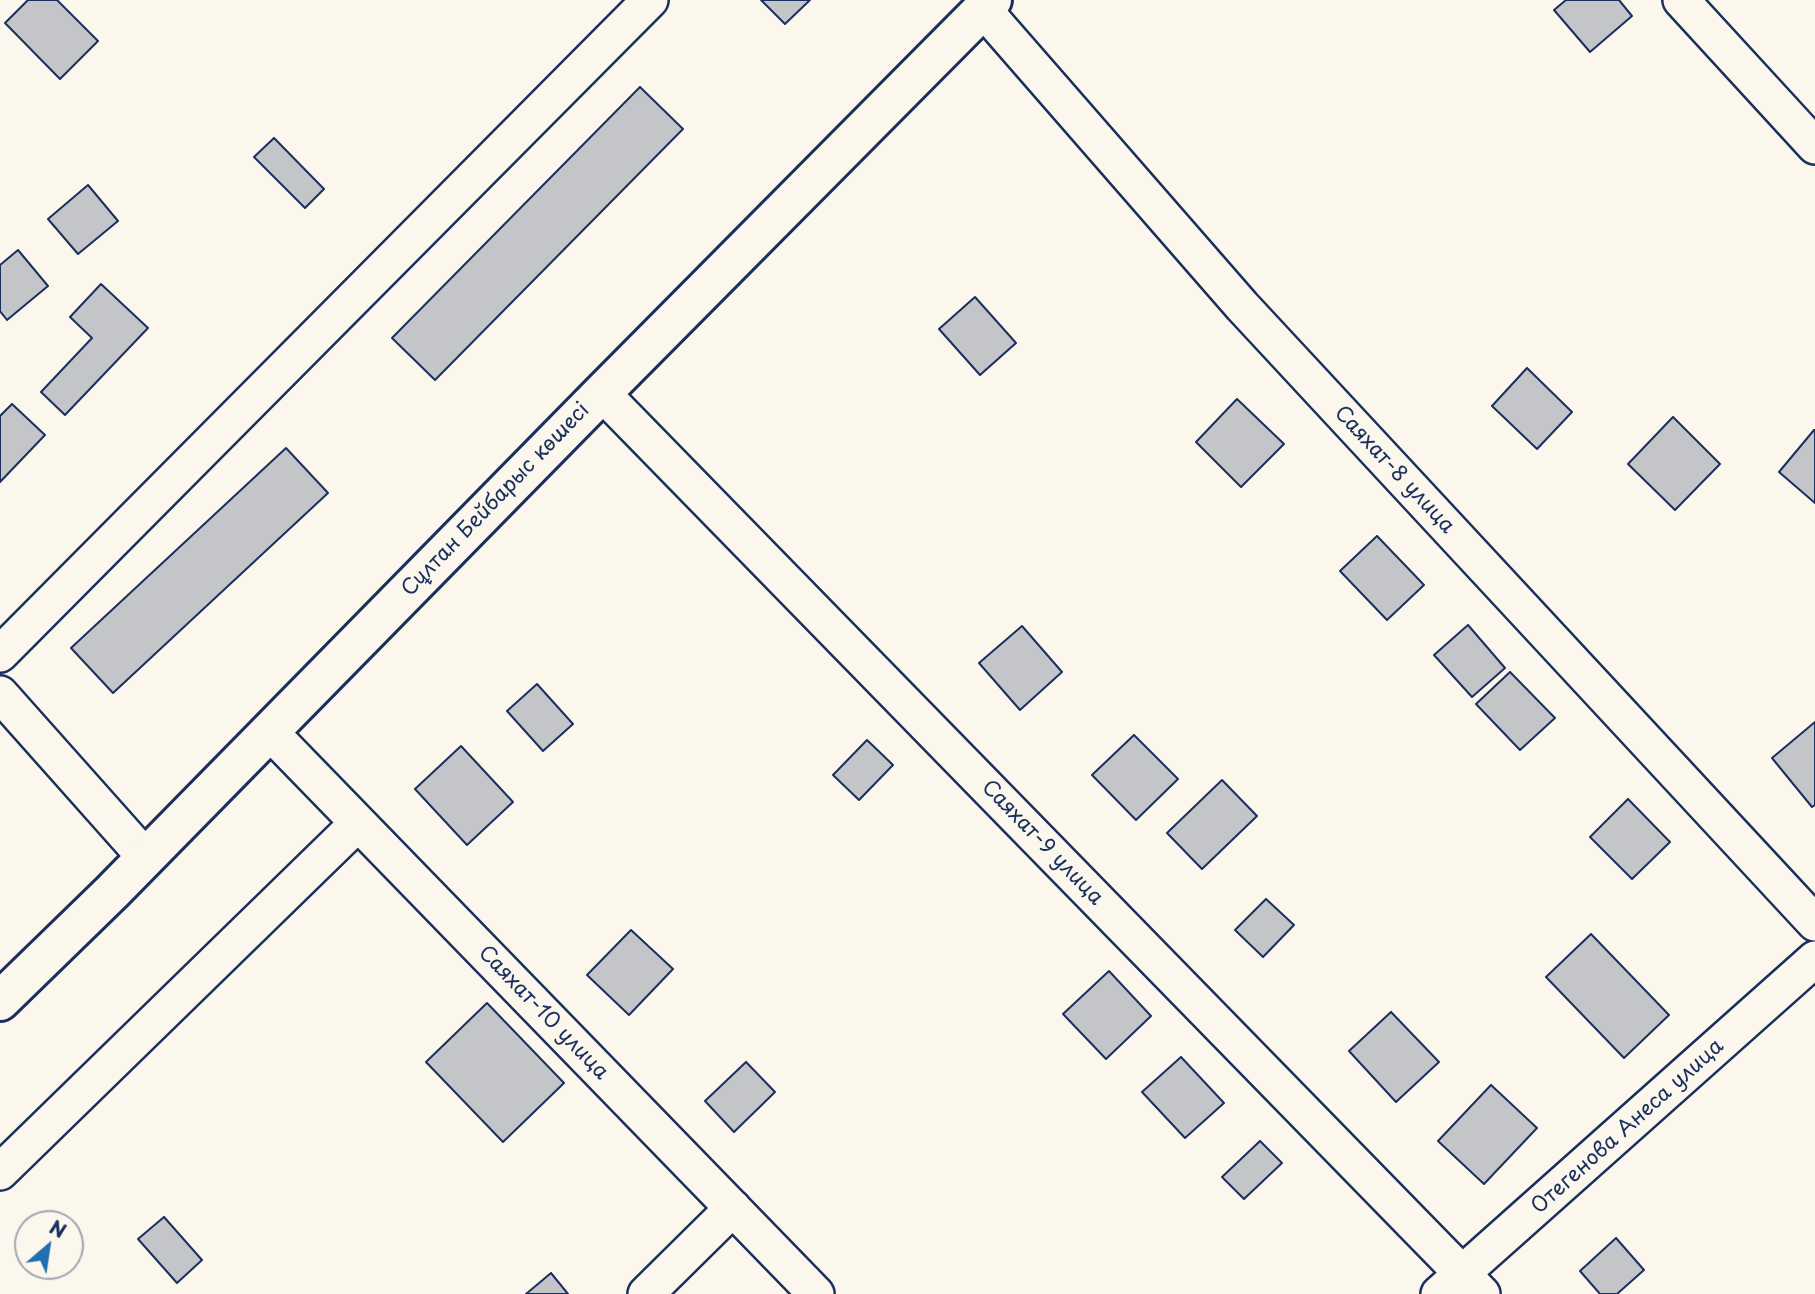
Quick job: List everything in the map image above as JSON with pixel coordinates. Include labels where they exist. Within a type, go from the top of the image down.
[{"type":"main road","name":"Сұлтан Бейбарыс көшесі","points":[[0,1001],[146,858],[601,393],[988,5]]},
{"type":"street","points":[[0,654],[650,0]]},
{"type":"street","points":[[1681,0],[1815,146]]},
{"type":"street","name":"Саяхат-8 улица","points":[[988,5],[1242,306],[1815,923]]},
{"type":"street","name":"Саяхат-9 улица","points":[[601,393],[1461,1287]]},
{"type":"street","points":[[0,694],[146,858]]},
{"type":"street","name":"Саяхат-10 улица","points":[[269,731],[816,1294]]},
{"type":"street","points":[[0,1172],[358,824]]},
{"type":"street","name":"Отегенова Анеса улица","points":[[1461,1287],[1815,959]]},
{"type":"street","points":[[646,1294],[733,1208]]},
{"type":"building","points":[[28,0],[57,0],[98,41],[60,79],[5,23]]},
{"type":"building","points":[[761,0],[810,0],[785,24]]},
{"type":"building","points":[[1566,0],[1619,0],[1632,16],[1590,52],[1554,10]]},
{"type":"building","points":[[640,87],[683,129],[435,380],[392,338]]},
{"type":"building","points":[[274,138],[324,189],[305,208],[254,157]]},
{"type":"building","points":[[88,185],[118,221],[78,254],[48,219]]},
{"type":"building","points":[[18,250],[48,286],[7,320],[0,311],[0,265]]},
{"type":"building","points":[[101,284],[148,328],[65,415],[41,392],[92,338],[70,317]]},
{"type":"building","points":[[975,297],[1016,343],[980,375],[939,329]]},
{"type":"building","points":[[1527,368],[1572,412],[1537,449],[1492,406]]},
{"type":"building","points":[[1237,399],[1284,444],[1241,487],[1196,442]]},
{"type":"building","points":[[12,404],[45,435],[0,482],[0,416]]},
{"type":"building","points":[[1673,417],[1720,464],[1675,510],[1628,464]]},
{"type":"building","points":[[1815,430],[1815,503],[1779,472]]},
{"type":"building","points":[[286,448],[328,493],[113,693],[71,648]]},
{"type":"building","points":[[1377,536],[1424,585],[1387,620],[1340,571]]},
{"type":"building","points":[[1468,625],[1505,668],[1472,697],[1434,655]]},
{"type":"building","points":[[1022,626],[1062,672],[1020,710],[979,663]]},
{"type":"building","points":[[1510,672],[1555,718],[1520,750],[1476,704]]},
{"type":"building","points":[[537,684],[573,724],[543,751],[507,711]]},
{"type":"building","points":[[1815,722],[1815,805],[1812,807],[1772,758]]},
{"type":"building","points":[[1134,735],[1178,779],[1136,820],[1092,775]]},
{"type":"building","points":[[867,740],[893,765],[859,800],[833,775]]},
{"type":"building","points":[[461,746],[513,802],[467,845],[415,789]]},
{"type":"building","points":[[1222,780],[1257,816],[1202,869],[1167,833]]},
{"type":"building","points":[[1628,799],[1670,842],[1632,879],[1590,837]]},
{"type":"building","points":[[1266,899],[1294,925],[1263,957],[1235,930]]},
{"type":"building","points":[[631,930],[673,969],[629,1015],[587,975]]},
{"type":"building","points":[[1591,934],[1669,1015],[1624,1058],[1546,977]]},
{"type":"building","points":[[1109,971],[1151,1016],[1106,1059],[1063,1014]]},
{"type":"building","points":[[487,1003],[564,1083],[503,1142],[426,1062]]},
{"type":"building","points":[[1391,1012],[1439,1062],[1396,1102],[1349,1051]]},
{"type":"building","points":[[1181,1057],[1224,1103],[1185,1138],[1142,1092]]},
{"type":"building","points":[[746,1062],[775,1092],[734,1132],[705,1101]]},
{"type":"building","points":[[1491,1085],[1537,1128],[1484,1184],[1438,1141]]},
{"type":"building","points":[[1260,1141],[1282,1163],[1244,1199],[1222,1177]]},
{"type":"building","points":[[164,1217],[202,1260],[177,1283],[138,1239]]},
{"type":"building","points":[[1616,1238],[1644,1270],[1617,1294],[1600,1294],[1580,1271]]},
{"type":"building","points":[[551,1273],[568,1294],[526,1294]]}]
